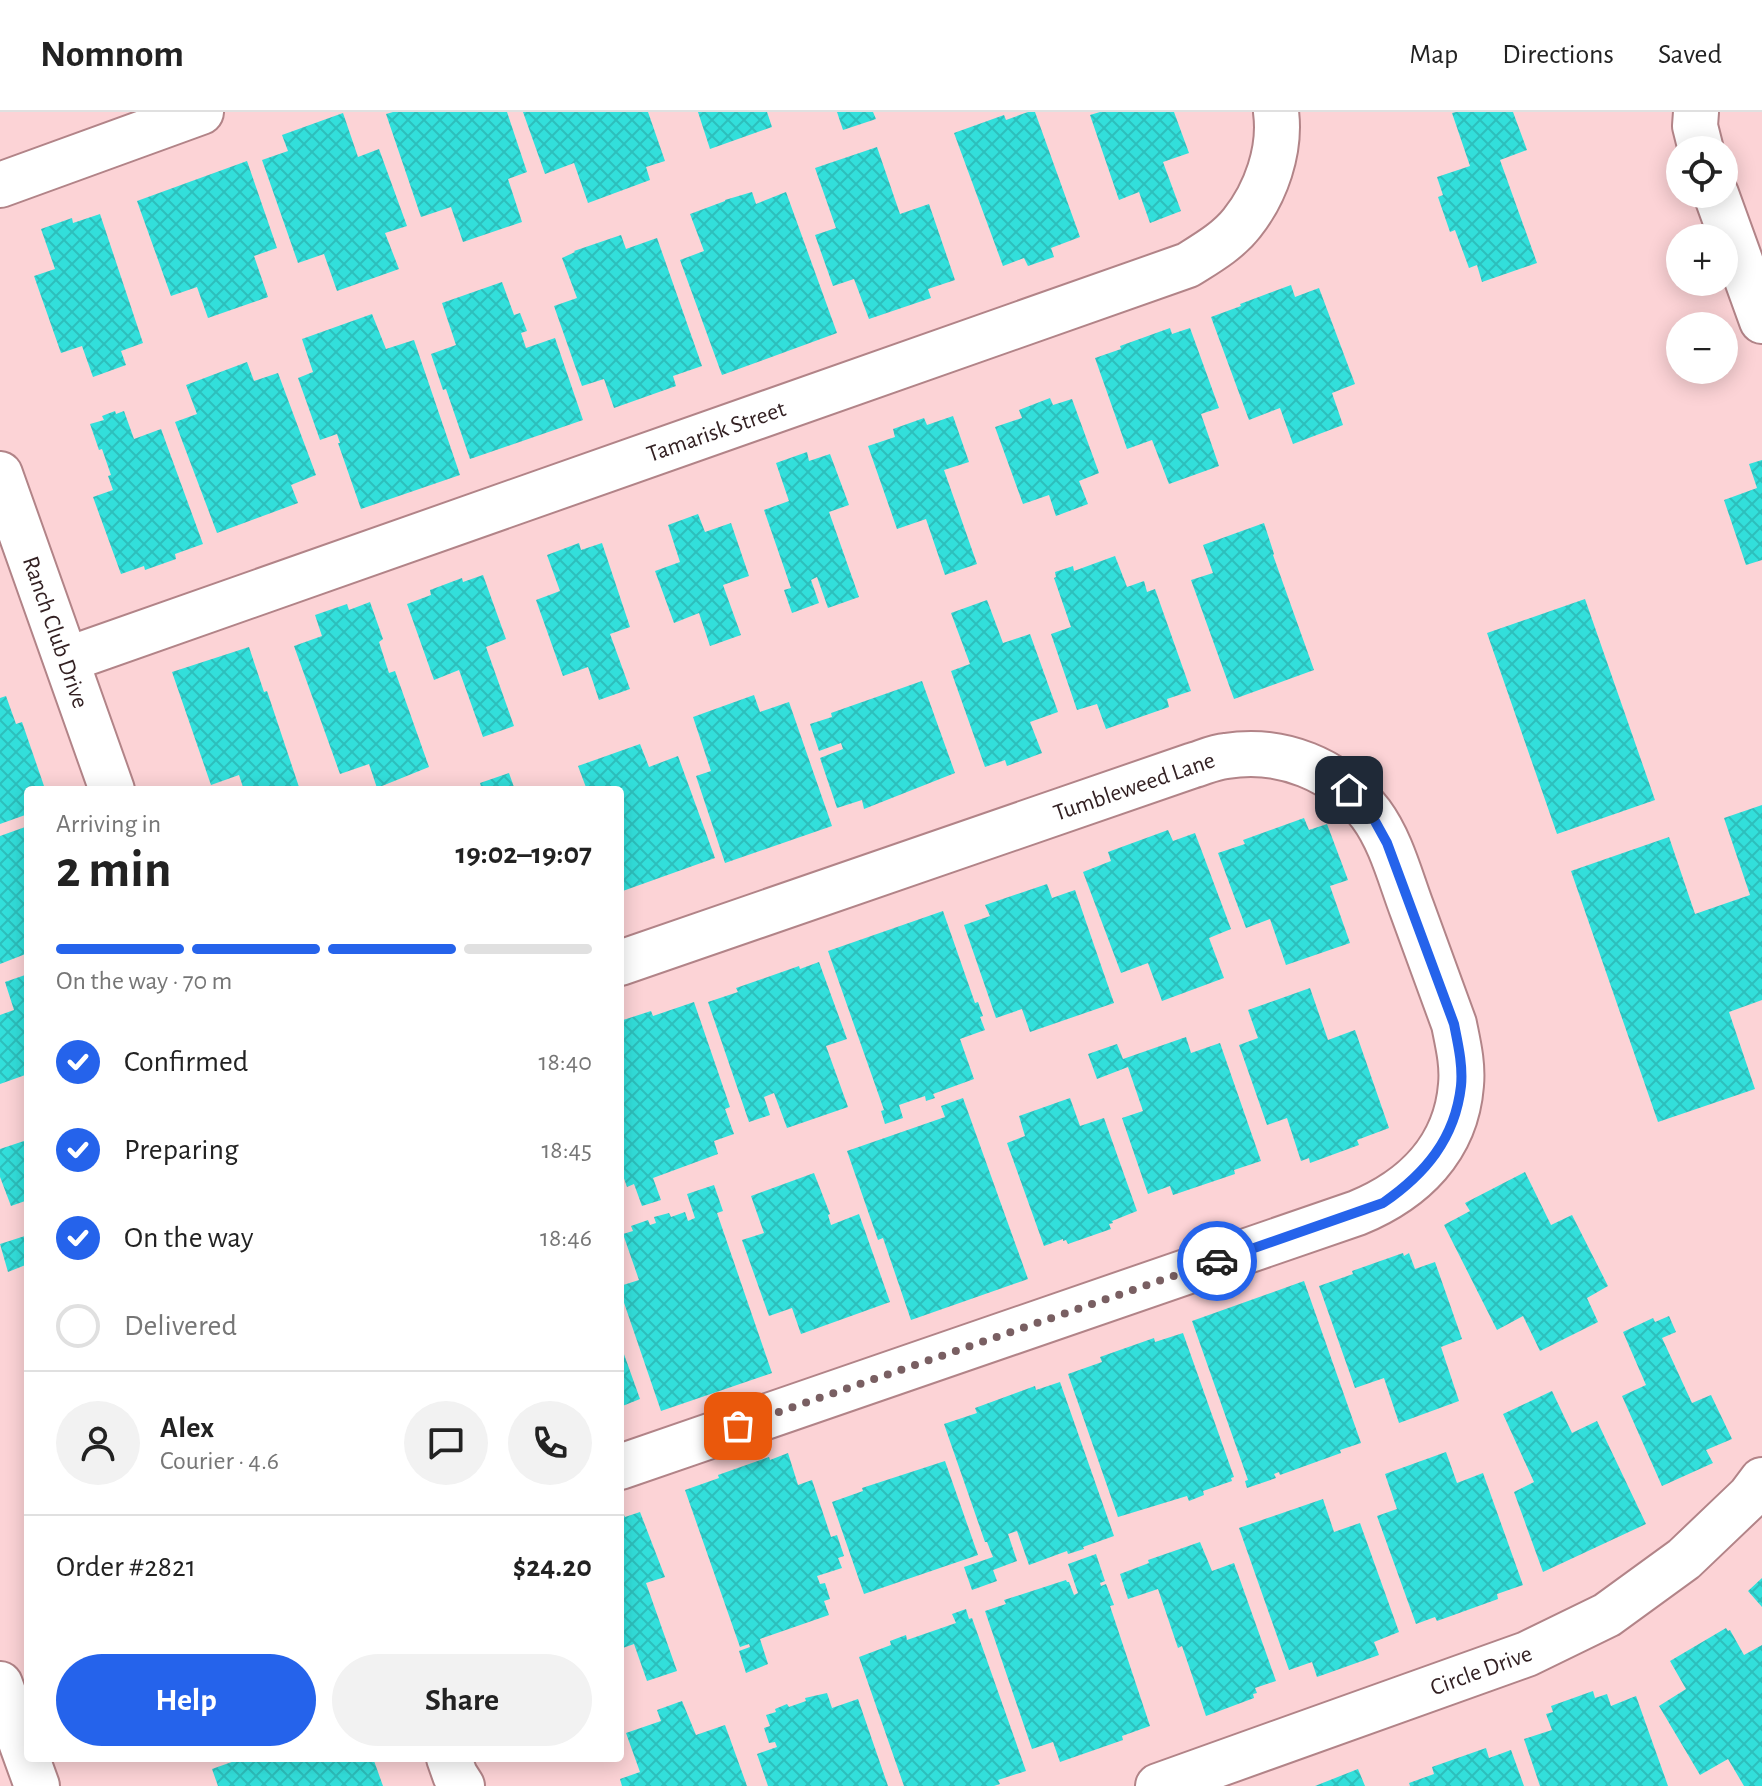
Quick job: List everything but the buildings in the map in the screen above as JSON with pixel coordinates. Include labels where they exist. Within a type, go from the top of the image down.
[{"type":"street","points":[[0,185],[201,112]]},
{"type":"street","name":"Tamarisk Street","points":[[66,660],[1188,265],[1217,247],[1241,224],[1260,196],[1273,161],[1278,124],[1276,112]]},
{"type":"street","points":[[1696,112],[1698,136]]},
{"type":"street","points":[[1721,208],[1762,321]]},
{"type":"street","name":"Ranch Club Drive","points":[[0,474],[111,786]]},
{"type":"street","name":"Tumbleweed Lane","points":[[624,962],[1191,766],[1224,756],[1258,753],[1293,759],[1323,772],[1349,790],[1371,814],[1387,843],[1454,1024],[1460,1054],[1461,1085],[1455,1115],[1443,1144],[1427,1167],[1383,1203],[624,1466]]},
{"type":"street","name":"Circle Drive","points":[[1158,1786],[1527,1654],[1607,1615],[1684,1559],[1750,1496],[1762,1480]]},
{"type":"street","points":[[0,1684],[24,1750]]},
{"type":"street","points":[[28,1762],[37,1786]]},
{"type":"street","points":[[450,1762],[462,1786]]},
{"type":"way so far","points":[[738,1426],[1217,1261]]},
{"type":"route","points":[[1217,1261],[1383,1203],[1427,1167],[1443,1144],[1455,1115],[1461,1085],[1460,1054],[1454,1024],[1387,843],[1371,814],[1349,790]]}]
